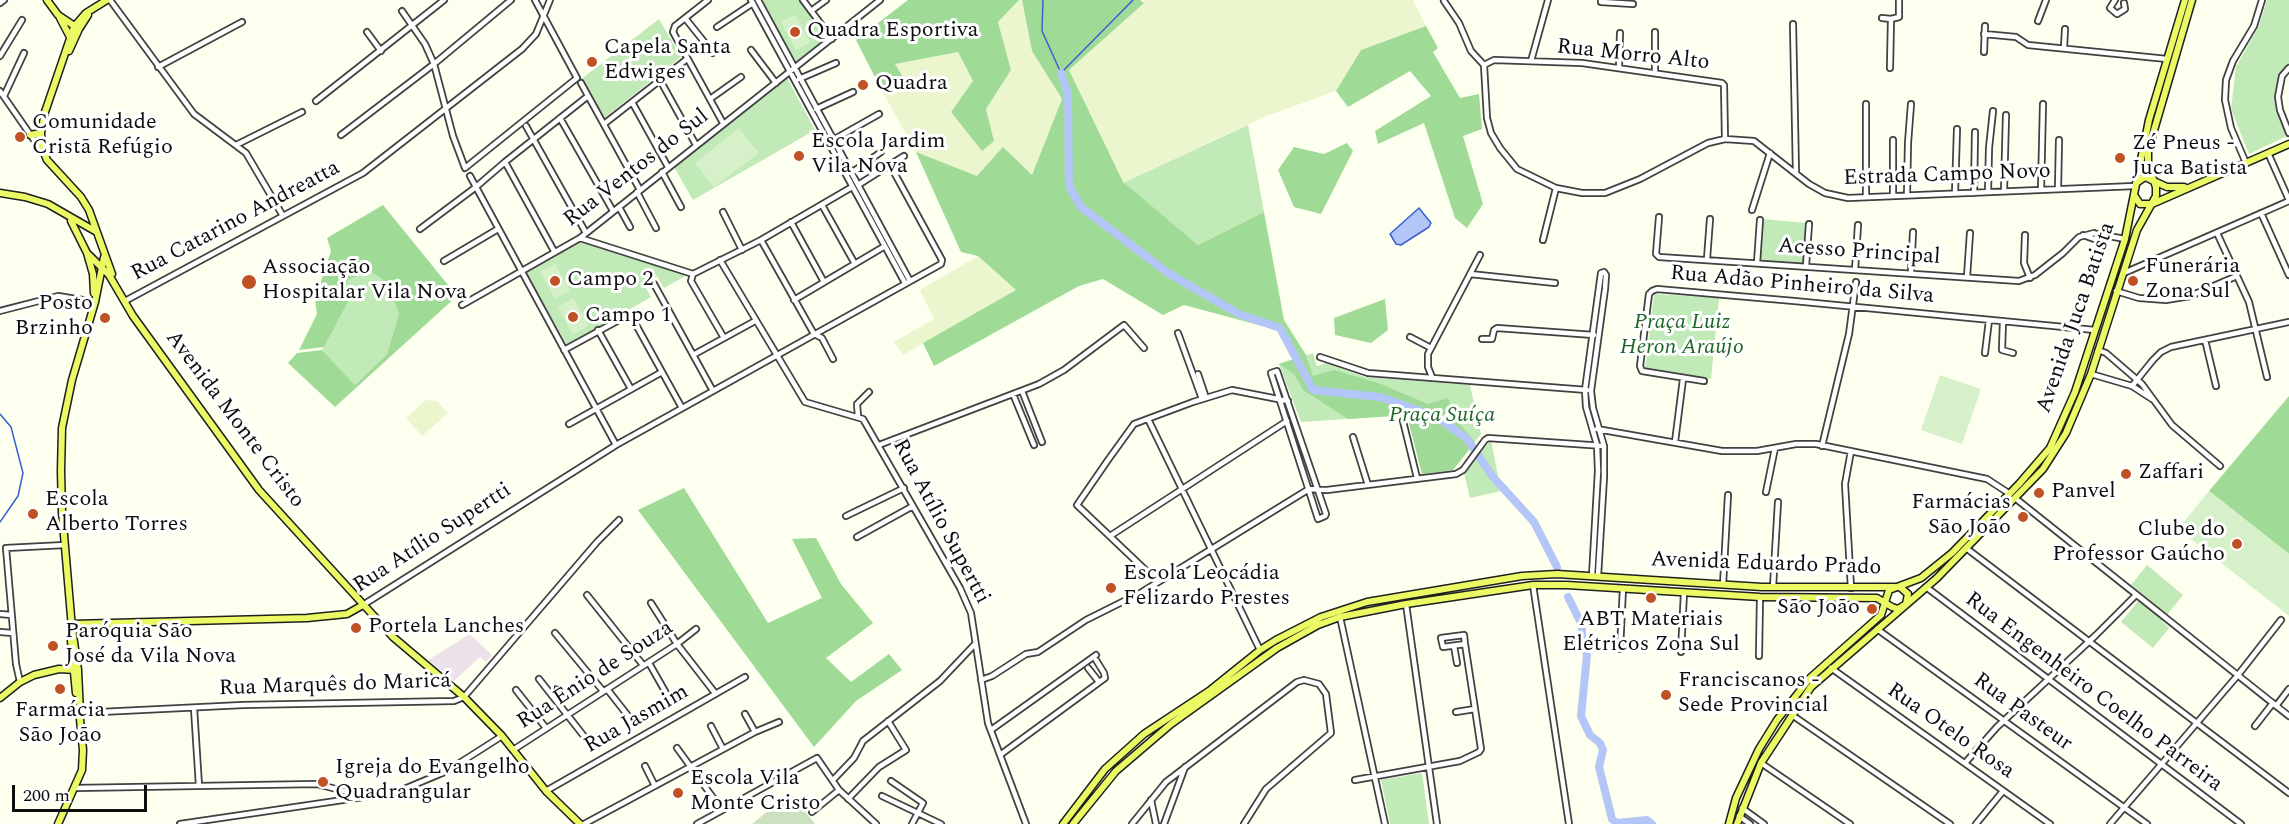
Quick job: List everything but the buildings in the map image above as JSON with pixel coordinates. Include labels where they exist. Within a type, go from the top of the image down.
[{"type":"main road","points":[[47,0],[61,17],[70,37]]},
{"type":"main road","points":[[61,17],[86,13],[109,0]]},
{"type":"main road","points":[[2185,0],[2165,58],[2149,120],[2133,194],[2140,204],[2152,204],[2289,144]]},
{"type":"main road","points":[[2152,204],[2157,191],[2148,165],[2148,151],[2192,0]]},
{"type":"main road","points":[[59,73],[70,37],[95,8]]},
{"type":"main road","points":[[42,144],[41,133],[45,112],[77,28],[86,13]]},
{"type":"main road","points":[[61,17],[77,28]]},
{"type":"main road","points":[[30,135],[41,133]]},
{"type":"main road","name":"Avenida Monte Cristo","points":[[42,144],[48,160],[81,197],[92,216],[104,257],[124,301],[244,470],[363,605],[407,650],[464,697],[502,736],[546,791],[582,824]]},
{"type":"main road","points":[[2135,185],[2145,177],[2167,187],[2188,187]]},
{"type":"main road","points":[[0,194],[37,200],[92,229],[97,235]]},
{"type":"main road","name":"Avenida Juca Batista","points":[[1737,824],[1761,763],[1811,687],[1926,587],[1966,548],[2050,448],[2076,392],[2125,238],[2133,194]]},
{"type":"main road","name":"Avenida Juca Batista","points":[[1895,587],[1921,578],[1942,561],[2051,459],[2076,415],[2091,374],[2121,274],[2137,230],[2152,204]]},
{"type":"main road","points":[[67,216],[82,240],[87,254],[93,274],[95,302]]},
{"type":"main road","points":[[82,240],[92,216]]},
{"type":"main road","name":"Avenida Monte Cristo","points":[[87,254],[118,288]]},
{"type":"main road","points":[[58,824],[75,788],[83,760],[64,545],[61,482],[62,428],[72,380],[95,302],[104,257]]},
{"type":"main road","name":"Avenida Eduardo Prado","points":[[1063,824],[1111,763],[1144,734],[1209,691],[1260,650],[1321,617],[1367,602],[1522,576],[1557,574],[1773,587],[1900,587],[1906,591],[1908,601],[1904,606],[1895,609],[1877,598],[1760,597],[1684,591],[1533,585],[1406,604],[1340,617],[1318,625],[1264,657],[1150,741],[1118,770],[1073,824]]},
{"type":"main road","points":[[1595,576],[1596,582],[1604,587]]},
{"type":"main road","points":[[1697,592],[1703,591],[1707,584]]},
{"type":"main road","points":[[1729,824],[1736,798],[1750,767],[1777,720],[1810,678],[1881,615],[1887,593],[1895,587]]},
{"type":"main road","name":"Rua Atílio Supertti","points":[[72,626],[307,618],[347,614],[363,605]]},
{"type":"main road","points":[[72,626],[72,655],[75,667]]},
{"type":"main road","points":[[1248,668],[1260,650],[1264,657]]},
{"type":"main road","points":[[59,669],[69,661],[72,655]]},
{"type":"main road","points":[[0,698],[20,682],[34,675],[75,667]]},
{"type":"main road","points":[[1144,734],[1150,741]]},
{"type":"main road","points":[[1111,763],[1118,770]]},
{"type":"street","points":[[0,3],[4,0]]},
{"type":"street","points":[[109,0],[194,114],[246,153],[283,216]]},
{"type":"street","points":[[316,101],[444,0]]},
{"type":"street","points":[[341,135],[434,64],[511,0]]},
{"type":"street","points":[[402,11],[425,44],[434,64],[453,136],[465,168],[577,78],[535,0]]},
{"type":"street","name":"Rua Catarino Andreatta","points":[[124,301],[363,173],[522,49],[536,34],[550,0]]},
{"type":"street","points":[[708,0],[673,30],[723,123]]},
{"type":"street","points":[[803,0],[832,39]]},
{"type":"street","points":[[812,11],[826,0]]},
{"type":"street","name":"Rua Ventos do Sul","points":[[462,305],[580,238],[880,0]]},
{"type":"street","points":[[1531,61],[1548,0]]},
{"type":"street","points":[[1601,0],[1600,2],[1633,4]]},
{"type":"street","points":[[1882,18],[1898,18],[1899,0]]},
{"type":"street","points":[[2038,21],[2046,0]]},
{"type":"street","points":[[2246,163],[2230,128],[2225,100],[2226,80],[2233,61],[2254,26],[2262,0]]},
{"type":"street","points":[[717,27],[754,1],[907,282]]},
{"type":"street","points":[[1444,1],[1459,23],[1471,51],[1484,65]]},
{"type":"street","points":[[685,18],[713,53]]},
{"type":"street","points":[[1890,68],[1891,19]]},
{"type":"street","points":[[0,56],[22,20]]},
{"type":"street","points":[[158,67],[242,22]]},
{"type":"street","points":[[1793,24],[1796,173]]},
{"type":"street","points":[[1984,52],[1985,26]]},
{"type":"street","points":[[2064,48],[2065,29]]},
{"type":"street","points":[[367,32],[381,51]]},
{"type":"street","points":[[1655,32],[1655,73]]},
{"type":"street","points":[[1619,68],[1620,33]]},
{"type":"street","points":[[1984,34],[2016,37],[2028,45],[2165,58]]},
{"type":"street","points":[[751,50],[776,83]]},
{"type":"street","points":[[4,96],[24,53]]},
{"type":"street","points":[[604,124],[687,59]]},
{"type":"street","name":"Rua Morro Alto","points":[[1484,65],[1494,60],[1531,61],[1619,68],[1723,83],[1725,139]]},
{"type":"street","points":[[799,79],[836,63]]},
{"type":"street","name":"Estrada Campo Novo","points":[[1484,65],[1487,118],[1491,133],[1500,148],[1517,169],[1556,188],[1582,193],[1605,193],[1640,179],[1708,143],[1725,139],[1754,141],[1825,193],[1848,198],[2135,185]]},
{"type":"street","points":[[2289,68],[2282,76],[2278,97],[2280,110],[2289,133]]},
{"type":"street","points":[[792,71],[799,79],[810,104],[816,109],[833,140],[836,152],[851,173],[855,186]]},
{"type":"street","points":[[710,99],[741,77]]},
{"type":"street","points":[[660,80],[696,144]]},
{"type":"street","points":[[581,83],[656,228]]},
{"type":"street","points":[[0,91],[30,135],[42,144]]},
{"type":"street","points":[[816,109],[853,92]]},
{"type":"street","points":[[420,229],[476,187],[588,96]]},
{"type":"street","points":[[632,102],[668,168]]},
{"type":"street","points":[[1866,104],[1866,197]]},
{"type":"street","points":[[1907,195],[1911,104]]},
{"type":"street","points":[[2041,190],[2043,104]]},
{"type":"street","points":[[1988,192],[1989,139],[1993,111]]},
{"type":"street","points":[[236,145],[302,112]]},
{"type":"street","points":[[833,140],[879,114]]},
{"type":"street","points":[[2004,191],[2006,115]]},
{"type":"street","points":[[560,118],[613,211]]},
{"type":"street","points":[[526,126],[586,233]]},
{"type":"street","points":[[1955,193],[1957,129]]},
{"type":"street","points":[[1974,193],[1975,132]]},
{"type":"street","points":[[1893,140],[1893,196]]},
{"type":"street","points":[[2058,189],[2059,140]]},
{"type":"street","points":[[851,173],[881,152]]},
{"type":"street","points":[[1752,210],[1770,153]]},
{"type":"street","points":[[2121,274],[2289,201],[2268,153]]},
{"type":"street","points":[[580,238],[693,274],[760,240],[904,156]]},
{"type":"street","points":[[504,162],[554,251]]},
{"type":"street","name":"Rua Atílio Supertti","points":[[363,605],[616,445],[942,263],[890,165]]},
{"type":"street","points":[[662,172],[681,207]]},
{"type":"street","points":[[470,176],[616,445]]},
{"type":"street","points":[[1543,240],[1556,188]]},
{"type":"street","points":[[822,205],[855,264]]},
{"type":"street","points":[[619,207],[630,227]]},
{"type":"street","points":[[723,212],[742,250]]},
{"type":"street","points":[[2261,213],[2289,275]]},
{"type":"street","points":[[873,217],[885,246],[907,282]]},
{"type":"street","name":"Acesso Principal","points":[[1659,217],[1657,256],[2019,281],[2030,278]]},
{"type":"street","points":[[1707,259],[1710,219]]},
{"type":"street","points":[[1757,263],[1760,220]]},
{"type":"street","points":[[791,222],[824,282]]},
{"type":"street","points":[[1806,266],[1809,224]]},
{"type":"street","points":[[1855,270],[1858,225]]},
{"type":"street","points":[[444,261],[498,229]]},
{"type":"street","points":[[1911,273],[1913,232]]},
{"type":"street","points":[[1967,277],[1970,233]]},
{"type":"street","points":[[2217,233],[2249,302],[2267,377]]},
{"type":"street","points":[[2025,235],[2024,262],[2030,278],[2083,235],[2096,234],[2125,238]]},
{"type":"street","points":[[2083,235],[2096,239],[2109,237]]},
{"type":"street","points":[[760,240],[814,334],[822,338],[833,359]]},
{"type":"street","points":[[794,300],[885,246]]},
{"type":"street","points":[[1432,377],[1428,367],[1431,348],[1480,255]]},
{"type":"street","points":[[720,260],[805,402],[858,416]]},
{"type":"street","points":[[1595,576],[1598,538],[1597,445],[1586,407],[1585,390],[1592,335],[1600,303],[1606,275],[1604,272],[1602,273],[1600,303],[1599,335],[1592,391],[1593,408],[1604,446],[1598,527]]},
{"type":"street","points":[[693,274],[691,281],[724,338]]},
{"type":"street","points":[[1470,274],[1555,283]]},
{"type":"street","points":[[2116,291],[2139,298],[2166,300],[2190,296],[2237,276]]},
{"type":"street","points":[[1822,446],[1849,334],[1856,282]]},
{"type":"street","points":[[654,284],[713,392]]},
{"type":"street","name":"Rua Adão Pinheiro da Silva","points":[[1704,381],[1644,372],[1641,368],[1649,294],[1654,289],[2095,330]]},
{"type":"street","points":[[0,311],[58,297],[95,302]]},
{"type":"street","points":[[564,350],[629,314],[682,408]]},
{"type":"street","points":[[1985,353],[1989,320]]},
{"type":"street","points":[[693,355],[755,321]]},
{"type":"street","points":[[2003,321],[2002,349],[2013,353]]},
{"type":"street","points":[[2132,386],[2161,352],[2171,347],[2289,322]]},
{"type":"street","points":[[879,445],[1039,384],[1064,370],[1124,325],[1144,348]]},
{"type":"street","points":[[1482,339],[1492,339],[1494,330],[1497,328],[1599,335]]},
{"type":"street","points":[[598,330],[631,389]]},
{"type":"street","points":[[1178,333],[1204,398]]},
{"type":"street","points":[[1410,337],[1431,348]]},
{"type":"street","points":[[2205,340],[2216,386]]},
{"type":"street","points":[[2098,350],[2106,353],[2137,379],[2178,430],[2220,466]]},
{"type":"street","points":[[1320,357],[1368,373],[1592,391]]},
{"type":"street","points":[[1277,371],[1288,401],[1326,515],[1318,519],[1271,373],[1277,371]]},
{"type":"street","points":[[569,424],[662,372]]},
{"type":"street","points":[[1198,374],[1204,398]]},
{"type":"street","points":[[2091,374],[2132,386],[2154,400]]},
{"type":"street","points":[[1675,442],[1683,379]]},
{"type":"street","points":[[1158,582],[1077,506],[1134,424],[1232,390],[1288,401]]},
{"type":"street","points":[[1022,391],[1042,441]]},
{"type":"street","name":"Rua Atílio Supertti","points":[[869,392],[857,404],[858,416],[864,419],[904,488],[960,588],[971,613],[990,730],[1026,824]]},
{"type":"street","points":[[1013,394],[1034,445]]},
{"type":"street","points":[[1148,419],[1260,650]]},
{"type":"street","points":[[1110,536],[1287,421]]},
{"type":"street","points":[[1403,421],[1417,478]]},
{"type":"street","points":[[1591,428],[1722,451],[1757,451],[1796,444],[1822,446],[1987,478],[2289,716]]},
{"type":"street","points":[[1353,437],[1368,485]]},
{"type":"street","points":[[981,680],[992,676],[1026,654],[1038,652],[1086,620],[1158,582],[1309,489],[1327,490],[1460,472],[1488,438],[1604,446]]},
{"type":"street","points":[[1766,492],[1775,448]]},
{"type":"street","points":[[1851,451],[1845,484],[1851,588]]},
{"type":"street","points":[[846,516],[904,488]]},
{"type":"street","points":[[1723,585],[1728,495]]},
{"type":"street","points":[[1773,587],[1778,502]]},
{"type":"street","points":[[857,537],[913,506]]},
{"type":"street","name":"Rua Marquês do Maricá","points":[[80,713],[454,701],[464,697],[597,542],[619,520]]},
{"type":"street","points":[[20,682],[16,666],[6,548],[64,545]]},
{"type":"street","points":[[1966,548],[2289,793]]},
{"type":"street","points":[[1533,585],[1569,824]]},
{"type":"street","name":"Rua Engenheiro Coelho Parreira","points":[[1926,587],[2241,824]]},
{"type":"street","points":[[1620,649],[1623,588]]},
{"type":"street","points":[[1681,652],[1684,591]]},
{"type":"street","points":[[587,595],[646,664],[670,700]]},
{"type":"street","points":[[1965,763],[2004,721],[2090,642],[2136,595]]},
{"type":"street","points":[[1759,656],[1760,597]]},
{"type":"street","points":[[651,603],[677,644],[715,693]]},
{"type":"street","points":[[1406,604],[1437,824]]},
{"type":"street","points":[[0,614],[11,615]]},
{"type":"street","points":[[1340,617],[1385,824]]},
{"type":"street","points":[[2110,824],[2238,675],[2282,620]]},
{"type":"street","name":"Rua Ênio de Souza","points":[[513,750],[677,644],[696,629]]},
{"type":"street","name":"Rua Pasteur","points":[[1877,629],[2147,824]]},
{"type":"street","points":[[0,632],[13,633]]},
{"type":"street","points":[[555,633],[629,717]]},
{"type":"street","points":[[1355,780],[1460,761],[1479,752],[1481,748],[1465,644],[1462,634],[1441,638],[1443,647],[1465,644]]},
{"type":"street","points":[[833,780],[854,758],[863,741],[940,681],[975,644]]},
{"type":"street","points":[[1454,645],[1456,663]]},
{"type":"street","points":[[990,730],[1096,658],[1105,675],[1099,682],[1000,755]]},
{"type":"street","points":[[1088,668],[1099,682]]},
{"type":"street","name":"Rua Otelo Rosa","points":[[1831,668],[2050,824]]},
{"type":"street","name":"Rua Jasmim","points":[[546,791],[745,677]]},
{"type":"street","points":[[539,679],[587,740]]},
{"type":"street","points":[[1132,824],[1166,782],[1297,682],[1304,680],[1319,684],[1326,694],[1331,733],[1266,789],[1244,824]]},
{"type":"street","points":[[2255,726],[2289,689]]},
{"type":"street","points":[[516,690],[546,728]]},
{"type":"street","points":[[194,708],[199,786]]},
{"type":"street","points":[[1456,712],[1474,709]]},
{"type":"street","points":[[745,714],[755,732]]},
{"type":"street","points":[[1792,715],[1950,824]]},
{"type":"street","points":[[848,799],[879,767],[906,749],[888,721]]},
{"type":"street","points":[[582,824],[755,732],[779,722]]},
{"type":"street","points":[[711,726],[723,749]]},
{"type":"street","points":[[180,824],[398,792],[447,771],[502,736]]},
{"type":"street","points":[[677,748],[722,810]]},
{"type":"street","points":[[697,824],[817,758],[839,790],[876,824]]},
{"type":"street","points":[[1761,763],[1850,824]]},
{"type":"street","points":[[645,766],[655,786]]},
{"type":"street","points":[[1164,824],[1186,766]]},
{"type":"street","points":[[891,781],[923,803],[912,824]]},
{"type":"street","points":[[75,788],[317,784],[361,796]]},
{"type":"street","points":[[328,787],[328,801]]},
{"type":"street","points":[[812,812],[839,790]]},
{"type":"street","points":[[1976,824],[2003,790]]},
{"type":"street","points":[[882,796],[941,824]]},
{"type":"street","points":[[1151,800],[1156,824]]},
{"type":"street","points":[[1742,808],[1764,824]]},
{"type":"street","points":[[1739,816],[1750,824]]},
{"type":"shaded area","points":[[470,634],[492,655],[486,662],[480,657],[454,681],[428,660]]},
{"type":"green space","points":[[760,0],[800,0],[829,38],[795,65]]},
{"type":"green space","points":[[908,0],[1019,0],[998,22],[1011,70],[986,109],[994,141],[982,151],[951,112],[973,81],[958,52],[895,64],[906,82],[883,93],[856,40]]},
{"type":"green space","points":[[1019,0],[1022,0],[1032,51],[1062,99],[1032,176],[977,176],[916,152],[883,93],[906,82],[895,64],[958,52],[973,81],[994,140],[986,109],[1011,70],[998,22]]},
{"type":"green space","points":[[1022,0],[1140,0],[1144,3],[1069,70],[1123,182],[1198,245],[1264,212],[1284,320],[1306,355],[1313,376],[1334,370],[1381,384],[1428,404],[1448,398],[1457,421],[1475,442],[1453,470],[1422,474],[1407,415],[1348,419],[1303,390],[1294,374],[1279,364],[1294,359],[1277,330],[1184,305],[1163,315],[1103,279],[1079,286],[934,366],[923,343],[1016,290],[978,256],[961,252],[916,152],[977,176],[1003,147],[1032,175],[1062,99],[1032,51]]},
{"type":"green space","points":[[1146,0],[1415,0],[1413,1],[1426,26],[1361,50],[1336,91],[1266,116],[1123,183],[1069,70]]},
{"type":"green space","points":[[2267,0],[2289,0],[2289,65],[2280,74],[2274,99],[2287,136],[2249,154],[2231,109],[2236,67],[2259,26]]},
{"type":"green space","name":"Quadra Esportiva","points":[[795,15],[810,42],[796,50],[781,22]]},
{"type":"green space","points":[[659,19],[681,57],[603,119],[580,80]]},
{"type":"green space","points":[[1426,26],[1438,48],[1433,52],[1460,98],[1479,94],[1482,129],[1463,136],[1483,204],[1467,228],[1455,218],[1424,123],[1378,144],[1375,131],[1431,96],[1410,71],[1348,107],[1336,91],[1361,50]]},
{"type":"green space","points":[[787,78],[815,130],[693,200],[674,167]]},
{"type":"green space","points":[[1248,125],[1264,212],[1198,245],[1123,183]]},
{"type":"green space","points":[[739,128],[759,153],[714,187],[695,163]]},
{"type":"green space","points":[[1347,143],[1353,151],[1321,214],[1294,207],[1278,170],[1294,147],[1324,154]]},
{"type":"green space","points":[[383,205],[457,296],[335,407],[288,363],[297,353],[322,350],[355,385],[387,354],[399,314],[387,283],[369,270],[347,281],[348,302],[324,347],[299,350],[317,314],[315,299],[331,251],[327,238]]},
{"type":"green space","points":[[1763,219],[1807,223],[1804,264],[1760,260]]},
{"type":"green space","points":[[581,241],[689,274],[664,288],[657,276],[644,284],[651,297],[567,345],[526,272]]},
{"type":"green space","points":[[978,256],[1016,290],[903,355],[894,342],[934,319],[920,290]]},
{"type":"green space","name":"Campo 2","points":[[555,264],[570,290],[555,299],[540,272]]},
{"type":"green space","points":[[369,270],[387,283],[399,314],[387,354],[355,385],[322,350],[348,302],[347,281]]},
{"type":"green space","name":"Praça Luiz Heron Araújo","points":[[1654,294],[1719,298],[1711,379],[1645,369]]},
{"type":"green space","name":"Campo 1","points":[[574,298],[588,326],[573,335],[558,307]]},
{"type":"green space","points":[[1385,299],[1388,330],[1371,343],[1335,335],[1334,318]]},
{"type":"green space","name":"Praça Suíça","points":[[1313,353],[1317,366],[1326,363],[1365,377],[1470,385],[1481,434],[1453,470],[1422,474],[1407,415],[1301,422],[1279,364]]},
{"type":"green space","points":[[1940,375],[1981,389],[1962,444],[1921,430]]},
{"type":"green space","points":[[2289,396],[2289,554],[2209,491]]},
{"type":"green space","points":[[426,400],[437,401],[448,413],[422,436],[406,418]]},
{"type":"green space","points":[[1491,440],[1501,491],[1470,498],[1464,473]]},
{"type":"green space","points":[[684,488],[768,623],[822,598],[792,539],[816,538],[841,584],[873,623],[826,658],[851,682],[889,654],[902,670],[856,701],[814,747],[638,510]]},
{"type":"green space","name":"Clube do Professor Gaúcho","points":[[2209,491],[2289,554],[2289,616],[2178,529]]},
{"type":"green space","points":[[2147,565],[2183,595],[2162,621],[2169,628],[2153,648],[2121,622],[2143,595],[2131,585]]},
{"type":"green space","points":[[1422,773],[1429,824],[1390,824],[1381,780]]},
{"type":"green space","points":[[790,793],[815,824],[752,824]]},
{"type":"water","points":[[1419,208],[1431,223],[1429,227],[1401,245],[1396,244],[1390,234]]},
{"type":"waterway","points":[[1043,0],[1042,31],[1061,73],[1133,0]]},
{"type":"waterway","points":[[1061,73],[1068,94],[1069,186],[1081,207],[1168,273],[1239,314],[1280,328],[1313,390],[1380,397],[1437,417],[1467,439],[1493,477],[1534,522],[1557,567]]},
{"type":"waterway","points":[[0,414],[11,427],[23,473],[18,496],[0,522]]},
{"type":"waterway","points":[[1568,597],[1582,625],[1582,638],[1587,655],[1581,716],[1590,735],[1600,743],[1603,750],[1599,767],[1612,819],[1617,823],[1647,820],[1652,824]]},
{"type":"place","name":"Quadra Esportiva","points":[[795,32]]},
{"type":"place","name":"Capela Santa Edwiges","points":[[592,62]]},
{"type":"place","name":"Quadra","points":[[863,85]]},
{"type":"place","name":"Comunidade Cristã Refúgio","points":[[20,137]]},
{"type":"place","name":"Escola Jardim Vila Nova","points":[[799,156]]},
{"type":"place","name":"Zé Pneus - Juca Batista","points":[[2120,158]]},
{"type":"place","name":"Campo 2","points":[[555,281]]},
{"type":"place","name":"Funerária Zona Sul","points":[[2133,281]]},
{"type":"place","name":"Associação Hospitalar Vila Nova","points":[[249,282]]},
{"type":"place","name":"Campo 1","points":[[573,317]]},
{"type":"place","name":"Posto Brzinho","points":[[105,318]]},
{"type":"place","name":"Zaffari","points":[[2126,474]]},
{"type":"place","name":"Panvel","points":[[2039,493]]},
{"type":"place","name":"Escola Alberto Torres","points":[[33,514]]},
{"type":"place","name":"Farmácias São João","points":[[2023,517]]},
{"type":"place","name":"Clube do Professor Gaúcho","points":[[2237,544]]},
{"type":"place","name":"Escola Leocádia Felizardo Prestes","points":[[1111,588]]},
{"type":"place","name":"ABT Materiais Elétricos Zona Sul","points":[[1651,598]]},
{"type":"place","name":"São João","points":[[1872,609]]},
{"type":"place","name":"Portela Lanches","points":[[356,628]]},
{"type":"place","name":"Paróquia São José da Vila Nova","points":[[53,646]]},
{"type":"place","name":"Farmácia São João","points":[[60,689]]},
{"type":"place","name":"Franciscanos - Sede Provincial","points":[[1666,695]]},
{"type":"place","name":"Igreja do Evangelho Quadrangular","points":[[323,782]]},
{"type":"place","name":"Escola Vila Monte Cristo","points":[[678,793]]}]
